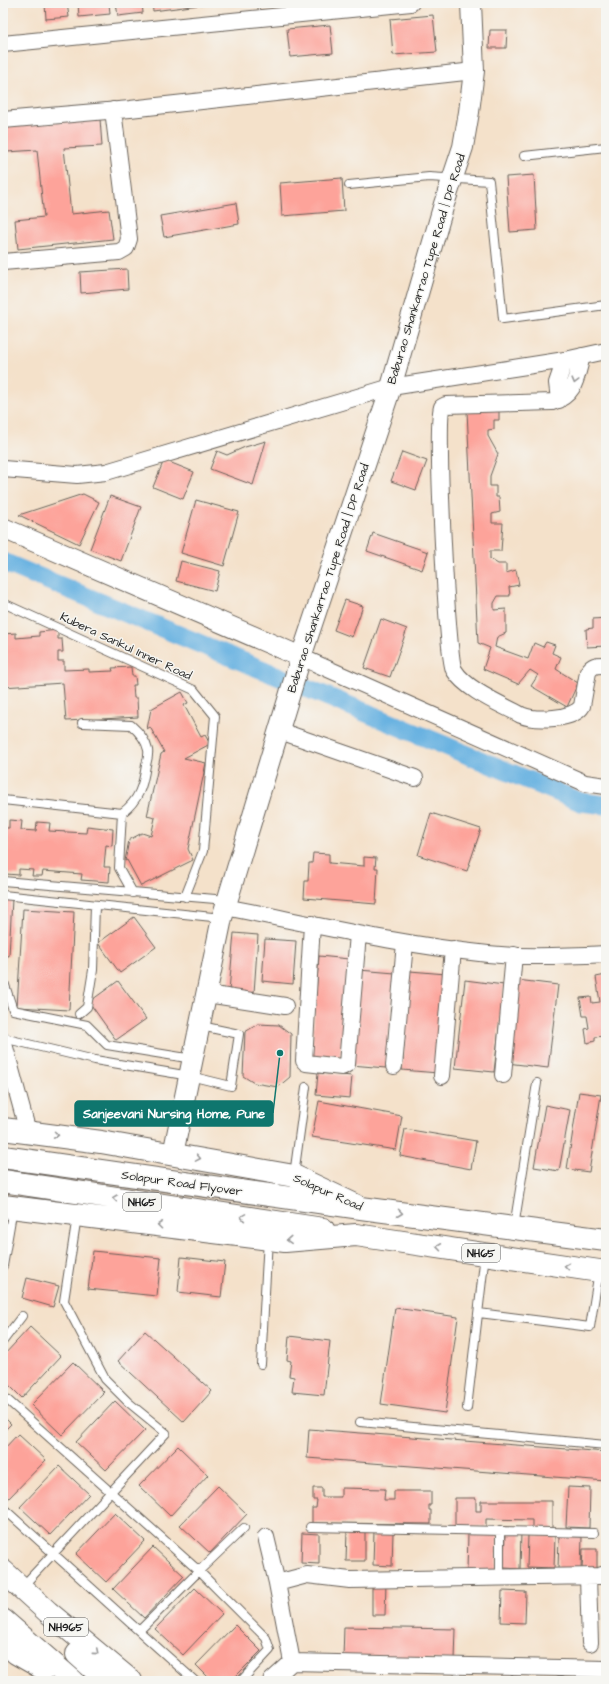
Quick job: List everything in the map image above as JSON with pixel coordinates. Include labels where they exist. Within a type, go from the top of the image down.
[{"type":"main road","name":"Solapur Road","points":[[3,1129],[174,1154],[294,1176],[361,1208],[606,1240]]},
{"type":"main road","name":"Solapur Road Flyover","points":[[3,1157],[361,1208]]},
{"type":"main road","name":"Solapur Road Flyover","points":[[3,1181],[275,1231]]},
{"type":"main road","points":[[8,1207],[77,1215],[275,1231]]},
{"type":"main road","name":"NH65","points":[[275,1231],[285,1241],[356,1235],[485,1253],[603,1272]]},
{"type":"main road","name":"NH965","points":[[3,1571],[12,1588],[106,1681]]},
{"type":"main road","name":"NH965","points":[[12,1588],[131,1681]]},
{"type":"main road","name":"NH965","points":[[3,1620],[72,1681]]},
{"type":"main road","points":[[3,1641],[16,1653],[64,1681]]},
{"type":"street","points":[[3,44],[411,3]]},
{"type":"street","name":"Baburao Shankarrao Tupe Road | DP Road","points":[[174,1154],[225,908],[300,663],[391,387],[444,204],[454,178],[463,147],[470,112],[474,71],[471,3]]},
{"type":"street","points":[[3,120],[114,110],[474,71]]},
{"type":"street","points":[[3,262],[119,252],[126,248],[129,239],[114,110]]},
{"type":"street","points":[[3,468],[77,475],[106,472],[391,387],[565,360],[606,351]]},
{"type":"street","points":[[582,356],[573,389],[559,400],[552,402],[443,405],[440,409],[442,549],[453,668],[467,684],[521,715],[530,719],[541,719],[574,714],[579,711],[582,706],[588,672],[595,666],[606,665]]},
{"type":"street","points":[[559,400],[557,383],[565,360]]},
{"type":"street","points":[[3,528],[300,663],[584,783],[606,786]]},
{"type":"street","points":[[280,731],[415,778]]},
{"type":"street","points":[[225,908],[405,943],[489,955],[572,956],[606,954]]},
{"type":"street","points":[[312,924],[304,1061],[306,1063],[342,1067],[347,1064],[358,934]]},
{"type":"street","points":[[394,1066],[405,943]]},
{"type":"street","points":[[442,1076],[453,949]]},
{"type":"street","points":[[503,1075],[514,955]]},
{"type":"street","points":[[207,994],[285,1006]]},
{"type":"street","points":[[3,1039],[28,1132]]},
{"type":"street","points":[[266,1537],[277,1583],[292,1662]]},
{"type":"street","points":[[277,1583],[307,1575],[350,1580],[599,1576],[606,1574]]},
{"type":"street","points":[[588,1576],[590,1643]]},
{"type":"street","points":[[271,1681],[292,1662],[606,1669]]},
{"type":"lane","points":[[524,156],[606,147]]},
{"type":"lane","points":[[349,185],[429,177],[489,182],[503,319],[606,305]]},
{"type":"lane","name":"Kubera Sankul Inner Road","points":[[3,603],[194,690],[215,716],[203,851],[185,897]]},
{"type":"lane","points":[[3,800],[122,813],[132,806],[138,797],[143,782],[149,751],[144,739],[131,725],[82,723]]},
{"type":"lane","points":[[122,813],[119,868],[133,893]]},
{"type":"lane","points":[[3,881],[185,897],[225,908]]},
{"type":"lane","points":[[3,895],[95,905],[225,908]]},
{"type":"lane","points":[[78,1014],[87,1007],[92,970],[95,905]]},
{"type":"lane","points":[[3,979],[13,1010],[87,1025],[107,1045],[192,1068],[231,1086],[239,1034],[201,1026]]},
{"type":"lane","points":[[3,1039],[95,1060],[192,1068]]},
{"type":"lane","points":[[514,1228],[537,1084]]},
{"type":"lane","points":[[294,1176],[306,1087]]},
{"type":"lane","points":[[3,1266],[8,1207]]},
{"type":"lane","points":[[12,1588],[54,1554],[109,1491],[166,1433],[128,1402],[105,1379],[64,1301],[77,1215]]},
{"type":"lane","points":[[261,1364],[275,1231]]},
{"type":"lane","points":[[467,1408],[485,1253]]},
{"type":"lane","points":[[478,1313],[590,1327],[603,1272]]},
{"type":"lane","points":[[3,1341],[22,1316]]},
{"type":"lane","points":[[3,1396],[199,1571],[266,1638],[270,1650],[241,1681]]},
{"type":"lane","points":[[360,1422],[606,1445]]},
{"type":"lane","points":[[3,1508],[195,1681]]},
{"type":"lane","points":[[139,1631],[244,1528]]},
{"type":"lane","points":[[310,1528],[500,1530],[594,1533]]},
{"type":"lane","points":[[500,1530],[500,1578]]},
{"type":"building","points":[[45,3],[67,3],[69,17],[46,19]]},
{"type":"building","points":[[78,3],[109,3],[110,14],[79,17]]},
{"type":"building","points":[[116,3],[142,3],[143,13],[118,16]]},
{"type":"building","points":[[152,3],[207,3],[207,4],[153,11]]},
{"type":"building","points":[[433,15],[437,52],[393,55],[390,19]]},
{"type":"building","points":[[330,25],[333,53],[290,57],[287,29]]},
{"type":"building","points":[[490,30],[507,30],[506,48],[489,48]]},
{"type":"building","points":[[100,119],[102,146],[64,148],[71,214],[109,210],[113,239],[18,249],[15,220],[44,217],[37,150],[7,152],[5,126]]},
{"type":"building","points":[[534,175],[537,230],[510,232],[506,177]]},
{"type":"building","points":[[342,178],[344,211],[282,216],[280,183]]},
{"type":"building","points":[[236,203],[239,224],[164,237],[160,216]]},
{"type":"building","points":[[127,269],[128,289],[81,293],[80,272]]},
{"type":"building","points":[[499,408],[499,420],[494,420],[494,429],[488,430],[488,436],[498,454],[490,476],[490,486],[496,486],[496,497],[499,497],[500,512],[492,514],[492,523],[503,523],[501,551],[490,551],[490,559],[498,564],[506,564],[506,573],[516,570],[519,585],[509,587],[510,596],[498,596],[494,603],[494,610],[506,609],[506,633],[497,637],[495,647],[528,659],[534,643],[543,647],[546,642],[555,645],[552,653],[561,657],[556,669],[578,683],[567,707],[531,686],[538,675],[530,670],[518,684],[483,669],[490,648],[478,643],[467,411]]},
{"type":"building","points":[[266,441],[253,485],[210,469],[217,451],[227,455],[245,447]]},
{"type":"building","points":[[402,452],[427,461],[416,490],[391,481]]},
{"type":"building","points":[[164,460],[194,472],[183,499],[153,487]]},
{"type":"building","points":[[83,494],[99,502],[79,544],[19,515]]},
{"type":"building","points":[[110,496],[141,507],[121,561],[90,549]]},
{"type":"building","points":[[196,500],[239,512],[224,566],[181,553]]},
{"type":"building","points":[[373,533],[428,552],[422,570],[367,551]]},
{"type":"building","points":[[181,561],[220,571],[215,591],[176,581]]},
{"type":"building","points":[[345,600],[363,606],[352,637],[334,630]]},
{"type":"building","points":[[606,618],[606,646],[587,647],[586,629],[593,628],[593,619]]},
{"type":"building","points":[[381,619],[407,629],[390,677],[364,668]]},
{"type":"building","points":[[58,630],[58,639],[62,639],[63,652],[58,652],[58,661],[64,661],[64,670],[89,669],[89,672],[113,671],[112,668],[131,667],[132,676],[135,676],[136,685],[133,685],[134,698],[137,698],[138,717],[66,721],[63,683],[3,687],[3,634],[16,633],[16,638],[39,636],[39,632]]},
{"type":"building","points":[[182,692],[188,703],[184,705],[201,737],[205,735],[210,744],[184,758],[206,763],[188,849],[193,860],[141,886],[127,860],[125,861],[129,840],[142,833],[151,836],[155,818],[147,816],[161,754],[164,752],[150,727],[147,729],[151,709]]},
{"type":"building","points":[[431,813],[481,829],[467,871],[418,855]]},
{"type":"building","points":[[9,820],[22,821],[21,830],[36,831],[37,822],[50,823],[49,831],[86,833],[87,826],[113,829],[112,846],[106,845],[104,867],[110,867],[109,882],[81,880],[82,874],[43,871],[42,876],[32,876],[33,870],[19,869],[19,875],[6,874],[7,869],[3,869],[3,828],[9,828]]},
{"type":"building","points":[[313,853],[329,854],[329,863],[364,866],[364,857],[376,858],[375,868],[378,868],[376,904],[304,898],[305,881],[308,881],[309,863],[312,863]]},
{"type":"building","points":[[3,898],[12,899],[9,956],[3,955]]},
{"type":"building","points":[[23,909],[74,912],[69,1010],[17,1007]]},
{"type":"building","points":[[134,917],[156,947],[120,973],[98,943]]},
{"type":"building","points":[[234,933],[258,935],[254,993],[229,991]]},
{"type":"building","points":[[265,939],[296,941],[293,984],[262,981]]},
{"type":"building","points":[[319,956],[349,959],[340,1059],[311,1056]]},
{"type":"building","points":[[359,970],[395,973],[386,1068],[351,1065]]},
{"type":"building","points":[[410,971],[446,974],[438,1073],[402,1070]]},
{"type":"building","points":[[606,975],[605,1051],[603,1036],[595,1037],[595,1041],[587,1043],[585,1029],[589,1028],[587,1016],[583,1016],[580,998],[591,997],[592,1003],[600,1002],[596,977]]},
{"type":"building","points":[[465,980],[504,985],[494,1072],[455,1068]]},
{"type":"building","points":[[517,980],[558,985],[548,1068],[507,1063]]},
{"type":"building","points":[[118,981],[146,1019],[116,1040],[89,1002]]},
{"type":"building","points":[[258,1024],[279,1025],[291,1034],[290,1077],[278,1087],[254,1083],[243,1076],[245,1032]]},
{"type":"building","points":[[318,1073],[352,1076],[350,1098],[316,1095]]},
{"type":"building","points":[[579,1092],[601,1095],[589,1172],[567,1169]]},
{"type":"building","points":[[319,1101],[402,1116],[396,1150],[312,1137]]},
{"type":"building","points":[[545,1105],[570,1110],[559,1171],[534,1167]]},
{"type":"building","points":[[605,1110],[606,1125],[603,1125]]},
{"type":"building","points":[[405,1129],[476,1141],[471,1169],[400,1156]]},
{"type":"building","points":[[93,1251],[161,1258],[157,1296],[88,1289]]},
{"type":"building","points":[[181,1257],[225,1262],[221,1297],[178,1292]]},
{"type":"building","points":[[27,1278],[59,1286],[53,1307],[22,1298]]},
{"type":"building","points":[[395,1308],[458,1317],[445,1413],[381,1404]]},
{"type":"building","points":[[30,1327],[61,1356],[22,1398],[3,1379],[3,1356]]},
{"type":"building","points":[[145,1331],[212,1391],[184,1422],[118,1361]]},
{"type":"building","points":[[289,1336],[330,1341],[324,1395],[292,1392],[294,1377],[289,1376],[291,1361],[287,1360]]},
{"type":"building","points":[[73,1362],[104,1392],[62,1435],[31,1405]]},
{"type":"building","points":[[115,1401],[145,1430],[106,1470],[76,1442]]},
{"type":"building","points":[[3,1416],[11,1424],[3,1432]]},
{"type":"building","points":[[309,1429],[606,1452],[606,1481],[307,1458]]},
{"type":"building","points":[[18,1434],[46,1460],[8,1499],[3,1495],[3,1450]]},
{"type":"building","points":[[178,1446],[208,1475],[170,1516],[139,1486]]},
{"type":"building","points":[[59,1466],[89,1494],[50,1535],[20,1507]]},
{"type":"building","points":[[218,1486],[247,1514],[210,1553],[180,1525]]},
{"type":"building","points":[[568,1487],[590,1488],[589,1528],[566,1527]]},
{"type":"building","points":[[313,1488],[322,1488],[322,1497],[341,1497],[341,1488],[385,1489],[384,1500],[394,1500],[394,1491],[431,1491],[431,1505],[429,1505],[429,1510],[431,1510],[431,1524],[312,1523],[312,1508],[316,1508],[317,1500],[313,1500]]},
{"type":"building","points":[[455,1498],[476,1498],[476,1511],[481,1511],[481,1501],[552,1501],[552,1529],[532,1529],[532,1520],[486,1519],[486,1527],[455,1526]]},
{"type":"building","points":[[115,1513],[145,1541],[106,1582],[76,1554]]},
{"type":"building","points":[[347,1531],[365,1531],[365,1561],[346,1561]]},
{"type":"building","points":[[374,1531],[393,1532],[392,1566],[373,1565]]},
{"type":"building","points":[[505,1532],[521,1532],[520,1569],[504,1568]]},
{"type":"building","points":[[302,1533],[319,1534],[319,1564],[301,1563]]},
{"type":"building","points":[[468,1534],[498,1534],[496,1572],[467,1571]]},
{"type":"building","points":[[528,1535],[555,1536],[554,1568],[527,1567]]},
{"type":"building","points":[[559,1536],[582,1537],[581,1570],[558,1569]]},
{"type":"building","points":[[153,1547],[184,1576],[144,1618],[113,1589]]},
{"type":"building","points":[[583,1549],[597,1549],[597,1570],[582,1569]]},
{"type":"building","points":[[372,1582],[386,1582],[385,1615],[372,1615]]},
{"type":"building","points":[[195,1588],[222,1614],[183,1655],[155,1629]]},
{"type":"building","points":[[502,1591],[526,1592],[525,1623],[501,1622]]},
{"type":"building","points":[[235,1625],[261,1651],[231,1681],[212,1681],[196,1665]]},
{"type":"building","points":[[344,1627],[456,1629],[455,1660],[343,1658]]},
{"type":"building","points":[[587,1678],[606,1679],[606,1681],[587,1681]]},
{"type":"waterway","points":[[3,562],[581,802],[606,805]]},
{"type":"place","name":"Sanjeevani Nursing Home, Pune","points":[[280,1053]]}]
